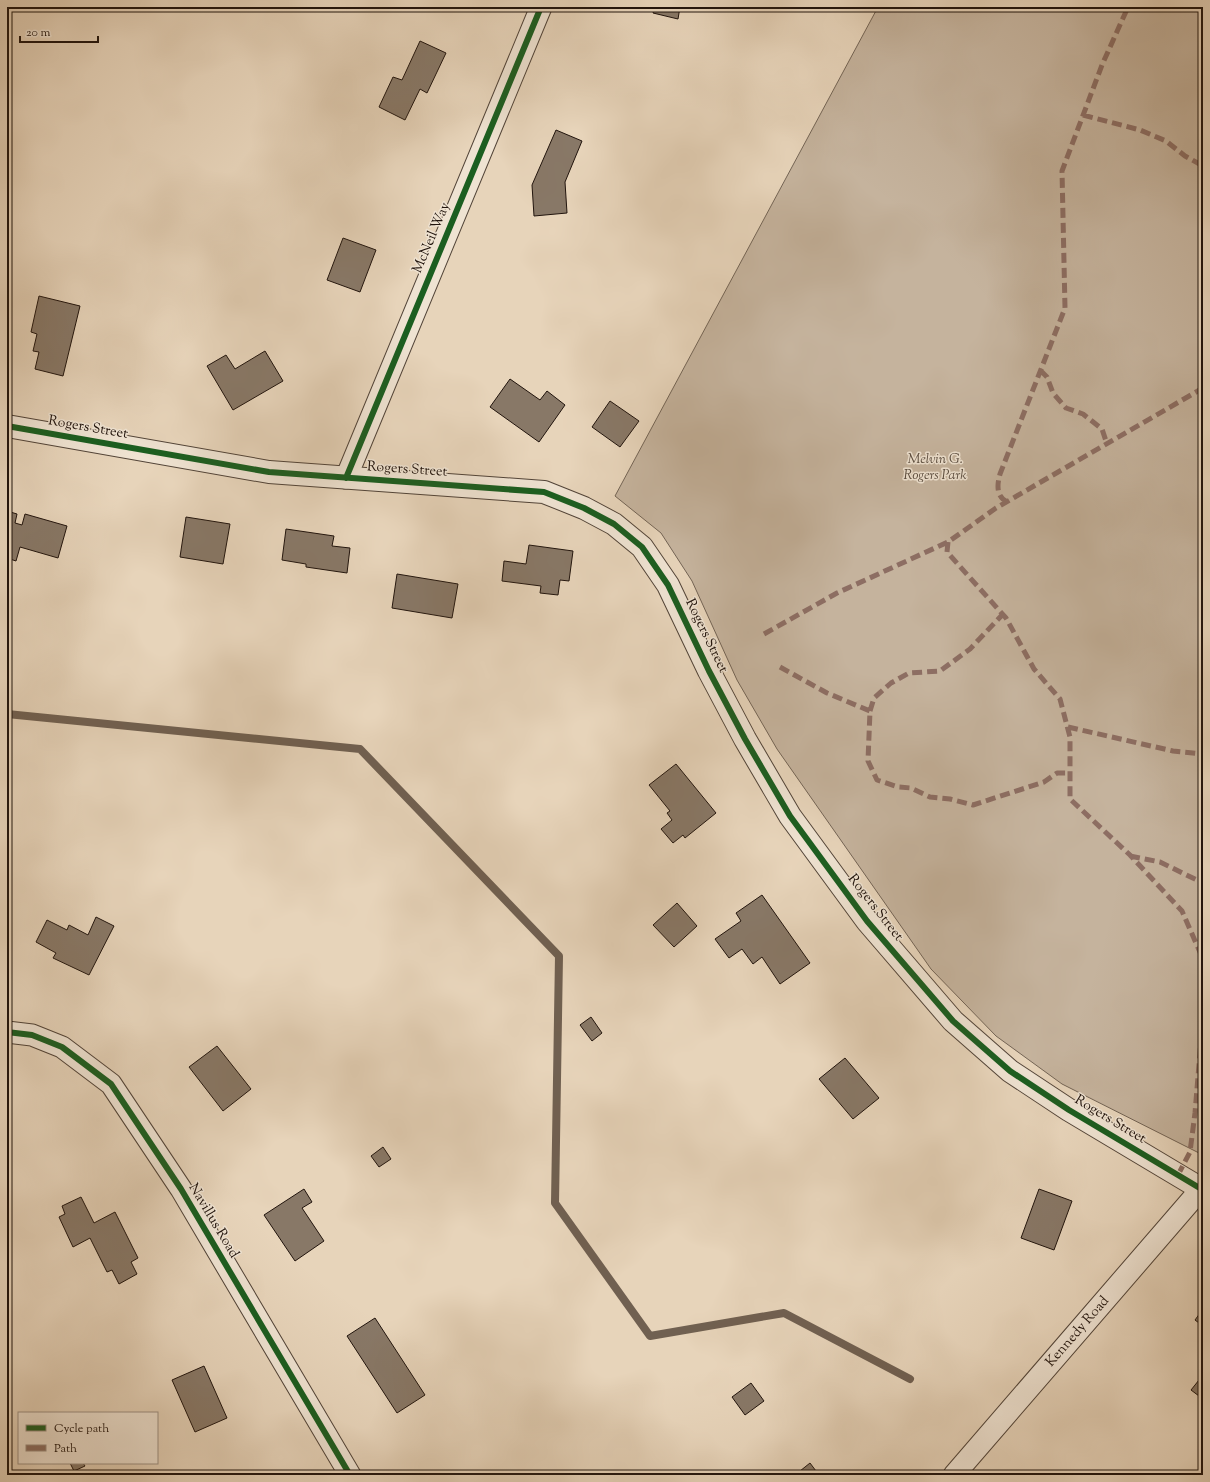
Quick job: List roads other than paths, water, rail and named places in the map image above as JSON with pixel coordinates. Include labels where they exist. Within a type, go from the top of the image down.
[{"type":"street","name":"McNeil Way","points":[[346,478],[540,7]]},
{"type":"street","name":"Rogers Street","points":[[7,426],[269,472],[544,492],[584,508],[614,524],[642,546],[668,585],[712,678],[745,739],[790,816],[867,921],[948,1015],[1010,1071],[1069,1110],[1202,1189]]},
{"type":"street","name":"Navillus Road","points":[[7,1032],[32,1035],[62,1047],[111,1084],[181,1189],[350,1475]]},
{"type":"street","name":"Kennedy Road","points":[[954,1475],[1202,1189]]},
{"type":"waterway","points":[[7,714],[360,749],[559,956],[555,1203],[650,1336],[784,1313],[910,1379]]},
{"type":"park label","name":"Melvin G. Rogers Park","points":[[935,468]]}]
